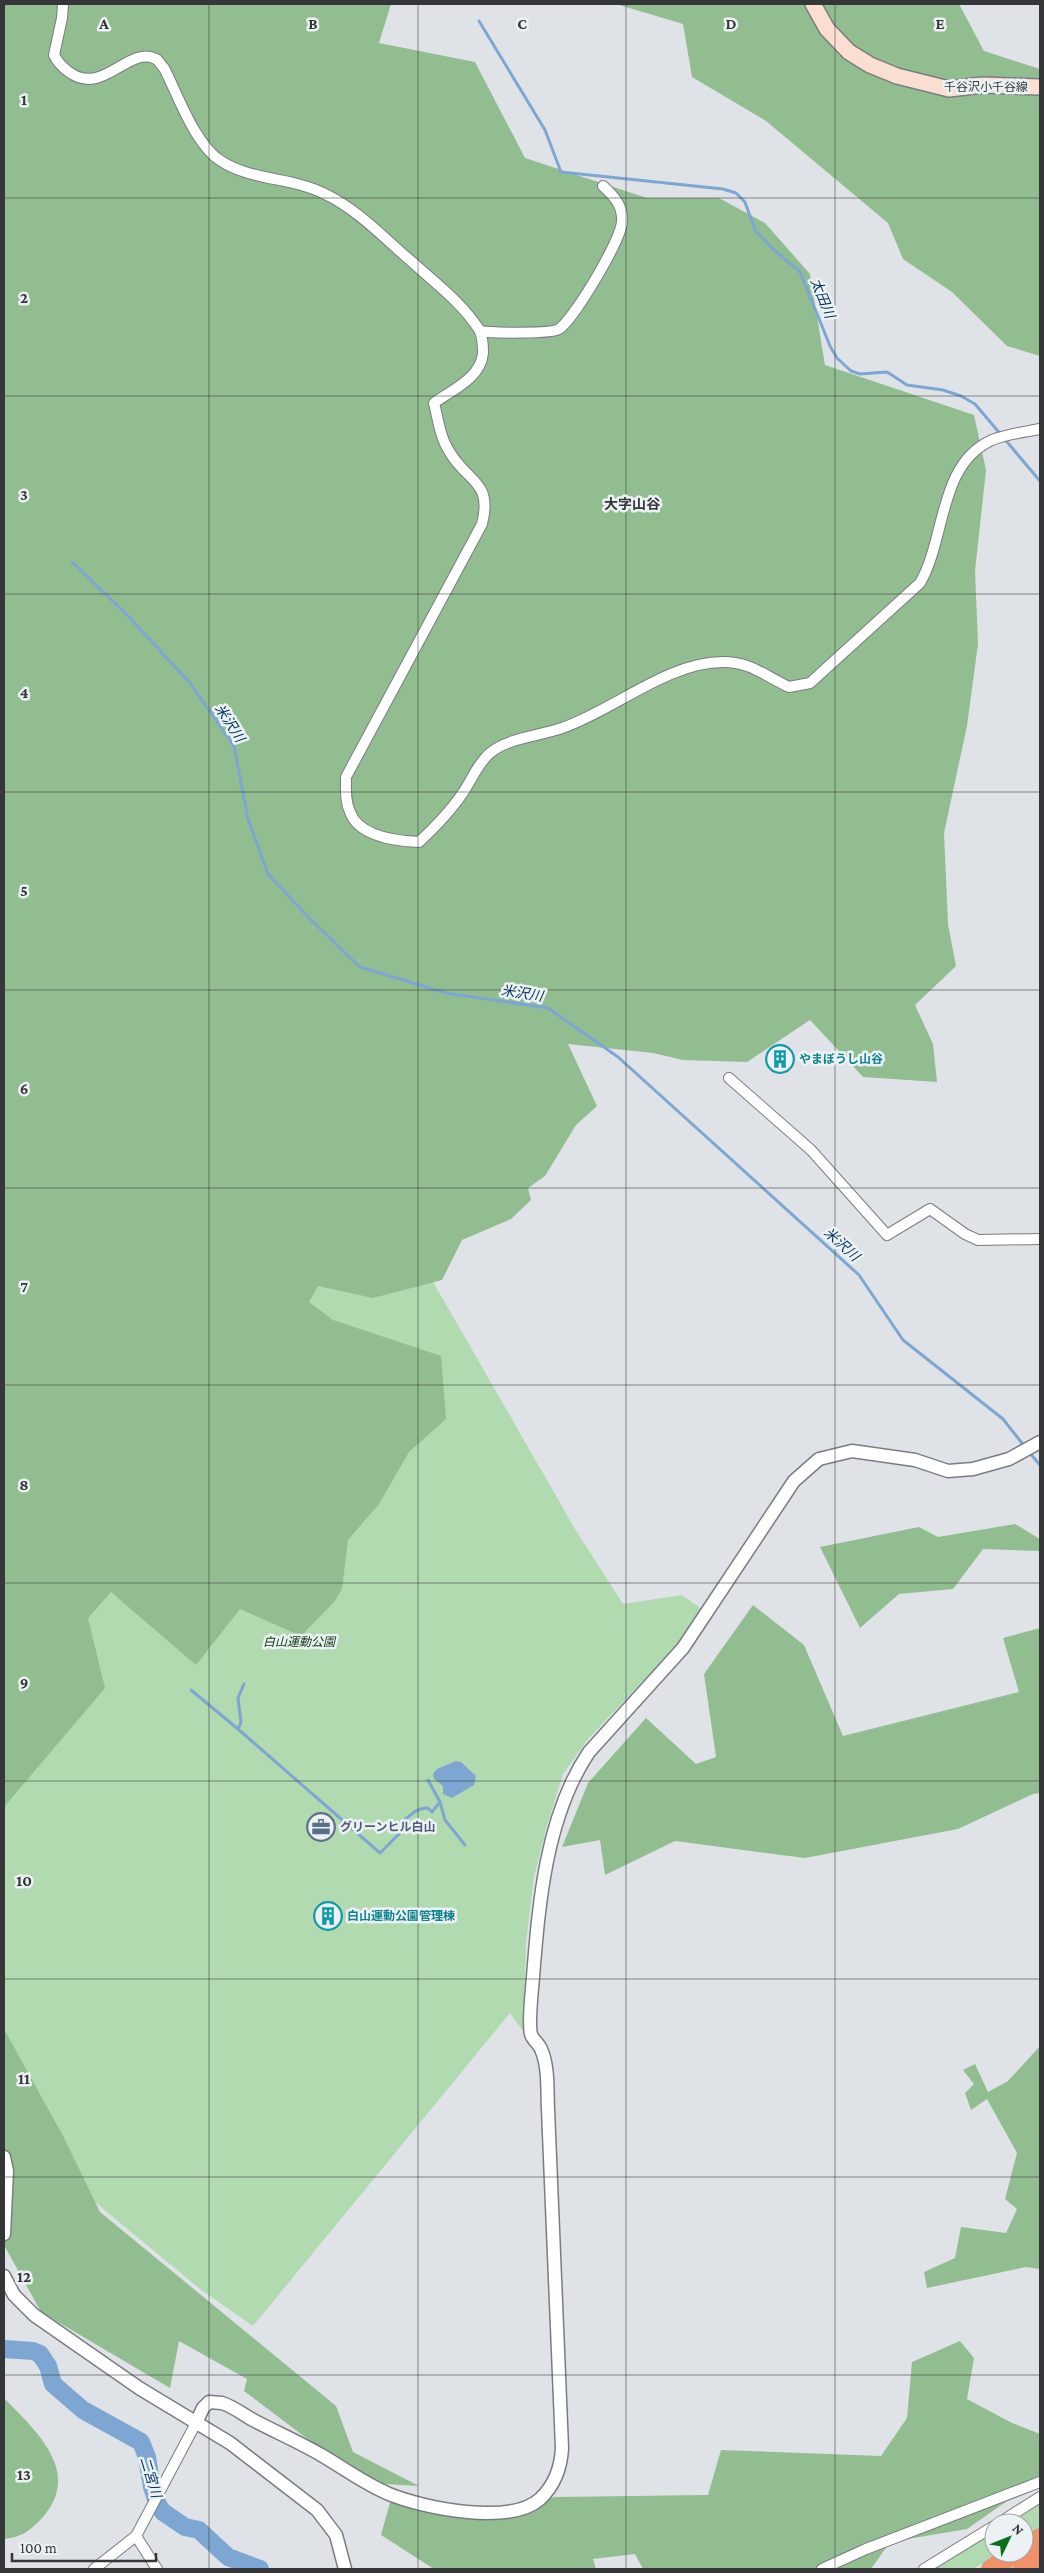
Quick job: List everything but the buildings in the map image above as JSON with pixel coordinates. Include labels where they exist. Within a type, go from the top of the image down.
[{"type":"highway","points":[[1023,2569],[1040,2558]]},
{"type":"main road","name":"千谷沢小千谷線","points":[[813,4],[827,29],[849,52],[870,65],[897,76],[949,89],[983,86],[1040,87]]},
{"type":"street","points":[[63,4],[54,55],[59,64],[75,76],[89,80],[105,77],[120,66],[143,57],[156,59],[164,68],[205,146],[219,160],[241,172],[306,185],[326,194],[352,212],[452,297],[480,330],[490,333],[516,330],[547,333],[559,329],[574,314],[614,246],[622,222],[620,206],[603,186]]},
{"type":"street","points":[[480,330],[483,355],[478,369],[466,381],[434,403],[440,430],[447,449],[456,463],[480,486],[484,494],[487,506],[482,524],[346,777],[346,796],[350,814],[372,833],[384,838],[419,842],[437,826],[463,793],[481,761],[492,751],[514,741],[563,728],[696,666],[722,662],[740,663],[751,666],[789,687],[810,683],[920,583],[928,569],[948,495],[958,473],[972,456],[992,440],[1040,429]]},
{"type":"street","points":[[729,1078],[812,1150],[887,1234],[930,1209],[965,1234],[978,1240],[1040,1238]]},
{"type":"street","points":[[94,2569],[136,2536],[204,2408],[209,2402],[229,2405],[323,2456],[371,2486],[436,2509],[503,2512],[526,2507],[540,2499],[552,2484],[561,2466],[562,2448],[545,2062],[541,2049],[531,2034],[532,1994],[538,1916],[555,1824],[576,1771],[589,1752],[683,1648],[794,1481],[819,1459],[852,1451],[915,1460],[948,1471],[973,1469],[1009,1459],[1040,1442]]},
{"type":"street","points":[[4,2157],[7,2171],[4,2234]]},
{"type":"street","points":[[4,2276],[14,2294],[34,2315],[140,2388],[230,2443],[317,2510],[336,2535],[345,2569]]},
{"type":"street","points":[[822,2569],[866,2548],[1040,2482]]},
{"type":"street","points":[[1015,2513],[1040,2497]]},
{"type":"street","points":[[924,2569],[984,2532]]},
{"type":"street","points":[[136,2536],[157,2569]]},
{"type":"green space","points":[[4,4],[391,4],[379,43],[475,62],[525,158],[647,198],[719,198],[765,223],[810,274],[825,365],[974,415],[986,470],[975,571],[978,644],[967,726],[944,833],[948,924],[956,966],[915,1005],[933,1044],[937,1082],[863,1077],[810,1020],[747,1062],[683,1060],[653,1053],[568,1044],[597,1106],[576,1125],[545,1176],[528,1188],[531,1200],[511,1219],[462,1240],[442,1280],[373,1298],[318,1286],[309,1302],[333,1320],[441,1356],[446,1419],[409,1452],[379,1504],[348,1540],[342,1589],[334,1602],[301,1636],[240,1609],[196,1665],[111,1592],[88,1618],[105,1688],[4,1807]]},
{"type":"green space","points":[[616,4],[959,4],[984,51],[1040,69],[1040,356],[1007,346],[952,292],[903,259],[888,223],[766,121],[692,77],[683,24]]},
{"type":"green space","name":"白山運動公園","points":[[4,991],[382,1193],[575,1529],[623,1604],[682,1595],[703,1610],[679,1643],[588,1739],[563,1774],[534,1877],[526,1943],[523,2031],[510,2013],[253,2326],[200,2289],[25,2144],[4,2112]]},
{"type":"green space","points":[[1015,1524],[1040,1539],[1040,1559],[1039,1551],[983,1549],[953,1589],[899,1594],[860,1628],[820,1547],[919,1527],[938,1537]]},
{"type":"green space","points":[[753,1605],[804,1645],[843,1736],[1019,1692],[1003,1638],[1040,1628],[1040,1793],[1033,1794],[958,1829],[805,1858],[675,1841],[605,1875],[600,1840],[562,1847],[588,1783],[646,1718],[696,1764],[716,1757],[704,1674]]},
{"type":"green space","points":[[4,2029],[63,2136],[100,2212],[336,2406],[353,2452],[419,2486],[366,2483],[244,2391],[247,2379],[179,2341],[170,2388],[41,2312],[4,2245]]},
{"type":"green space","points":[[1040,2046],[1040,2269],[1026,2267],[927,2288],[924,2272],[955,2258],[961,2227],[1006,2233],[1017,2209],[1005,2199],[1017,2153],[987,2099],[971,2110],[965,2093],[974,2084],[963,2070],[975,2064],[988,2092],[1008,2081]]},
{"type":"green space","points":[[960,2341],[974,2358],[967,2399],[1012,2423],[1040,2434],[1040,2478],[990,2513],[984,2513],[984,2517],[967,2529],[890,2542],[871,2569],[643,2569],[635,2554],[593,2559],[596,2569],[434,2569],[381,2535],[391,2499],[478,2513],[555,2497],[708,2495],[721,2450],[881,2456],[907,2418],[912,2362]]},
{"type":"green space","points":[[4,2398],[41,2438],[56,2468],[58,2484],[54,2500],[43,2517],[30,2530],[16,2537],[4,2539]]},
{"type":"green space","points":[[1040,2499],[1040,2527],[1034,2531],[1034,2513],[1017,2513]]},
{"type":"green space","points":[[984,2534],[984,2562],[973,2569],[927,2569]]},
{"type":"water","points":[[456,1761],[461,1762],[476,1776],[474,1785],[452,1798],[443,1794],[443,1786],[434,1779],[433,1774],[437,1769]]},
{"type":"waterway","name":"太田川","points":[[479,21],[545,130],[561,172],[723,189],[736,193],[745,202],[755,230],[773,249],[800,272],[830,346],[837,358],[851,371],[860,374],[887,372],[907,385],[943,390],[961,396],[975,404],[1040,481]]},
{"type":"waterway","name":"米沢川","points":[[72,562],[125,613],[190,683],[234,746],[248,819],[268,874],[312,921],[360,967],[446,993],[548,1008],[618,1057],[859,1275],[903,1340],[1003,1419],[1025,1447]]},
{"type":"waterway","name":"米沢川","points":[[1029,1452],[1040,1465]]},
{"type":"waterway","points":[[244,1684],[238,1698],[241,1722],[238,1729],[380,1853],[407,1826],[404,1821],[409,1816],[417,1810],[424,1808],[428,1808],[432,1812],[440,1802]]},
{"type":"waterway","points":[[191,1690],[238,1729]]},
{"type":"waterway","points":[[428,1780],[440,1802],[445,1820],[465,1845]]},
{"type":"waterway","name":"二宮川","points":[[4,2349],[33,2351],[40,2354],[48,2366],[53,2384],[83,2410],[141,2442],[147,2457],[152,2487],[158,2505],[163,2512],[185,2527],[199,2530],[228,2557],[260,2569]]},
{"type":"place","name":"やまぼうし山谷","points":[[780,1059]]},
{"type":"place","name":"グリーンヒル白山","points":[[321,1827]]},
{"type":"place","name":"白山運動公園管理棟","points":[[328,1916]]},
{"type":"district","name":"大字山谷","points":[[632,504]]}]
